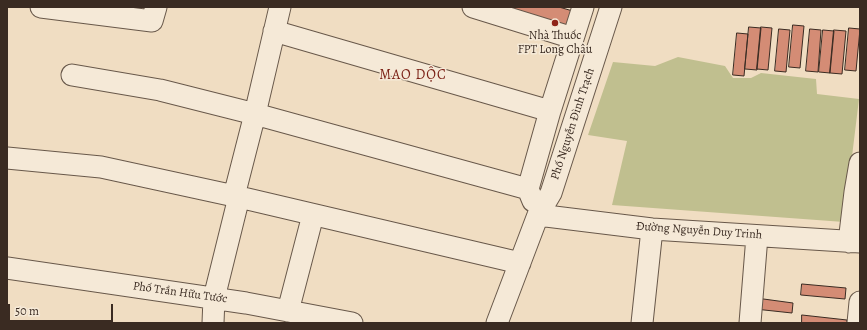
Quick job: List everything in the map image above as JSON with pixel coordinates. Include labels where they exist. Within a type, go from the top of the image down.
[{"type":"street","points":[[42,7],[152,21],[156,7]]},
{"type":"street","points":[[213,323],[214,298],[280,7]]},
{"type":"street","points":[[473,7],[573,38]]},
{"type":"street","name":"Phố Nguyễn Đình Trạch","points":[[528,189],[550,111],[583,7]]},
{"type":"street","name":"Phố Nguyễn Đình Trạch","points":[[497,323],[538,215],[551,193],[611,7]]},
{"type":"street","points":[[274,31],[550,111]]},
{"type":"street","points":[[72,75],[160,90],[255,114],[528,189],[538,215]]},
{"type":"street","points":[[7,158],[101,167],[236,196],[520,263]]},
{"type":"street","points":[[854,242],[854,192],[860,162]]},
{"type":"street","points":[[288,311],[314,215]]},
{"type":"street","name":"Đường Nguyễn Duy Trinh","points":[[538,215],[652,229],[854,242]]},
{"type":"street","points":[[642,323],[652,229]]},
{"type":"street","points":[[750,323],[757,236]]},
{"type":"street","name":"Phố Trần Hữu Tước","points":[[7,268],[214,298],[352,323]]},
{"type":"street","points":[[858,323],[860,302]]},
{"type":"shaded area","points":[[678,57],[725,66],[733,78],[751,78],[761,73],[816,79],[817,94],[859,99],[844,222],[612,205],[627,141],[588,135],[613,62],[655,66]]},
{"type":"building","name":"Nhà Thuốc FPT Long Châu","points":[[508,7],[559,7],[576,12],[570,33]]},
{"type":"building","points":[[793,25],[804,26],[800,68],[789,67]]},
{"type":"building","points":[[749,27],[761,28],[757,70],[745,69]]},
{"type":"building","points":[[761,27],[772,28],[768,70],[757,69]]},
{"type":"building","points":[[849,28],[860,29],[856,71],[845,70]]},
{"type":"building","points":[[779,29],[790,30],[786,72],[775,71]]},
{"type":"building","points":[[810,29],[821,30],[818,72],[806,71]]},
{"type":"building","points":[[823,30],[834,31],[830,73],[819,72]]},
{"type":"building","points":[[834,30],[846,31],[842,74],[830,73]]},
{"type":"building","points":[[737,33],[748,34],[744,76],[733,75]]},
{"type":"building","points":[[802,284],[846,288],[845,299],[801,295]]},
{"type":"building","points":[[756,298],[793,303],[792,313],[755,309]]},
{"type":"building","points":[[802,315],[847,320],[847,323],[802,323]]},
{"type":"place","name":"Nhà Thuốc FPT Long Châu","points":[[555,23]]},
{"type":"district","name":"MAO DỘC","points":[[413,76]]}]
